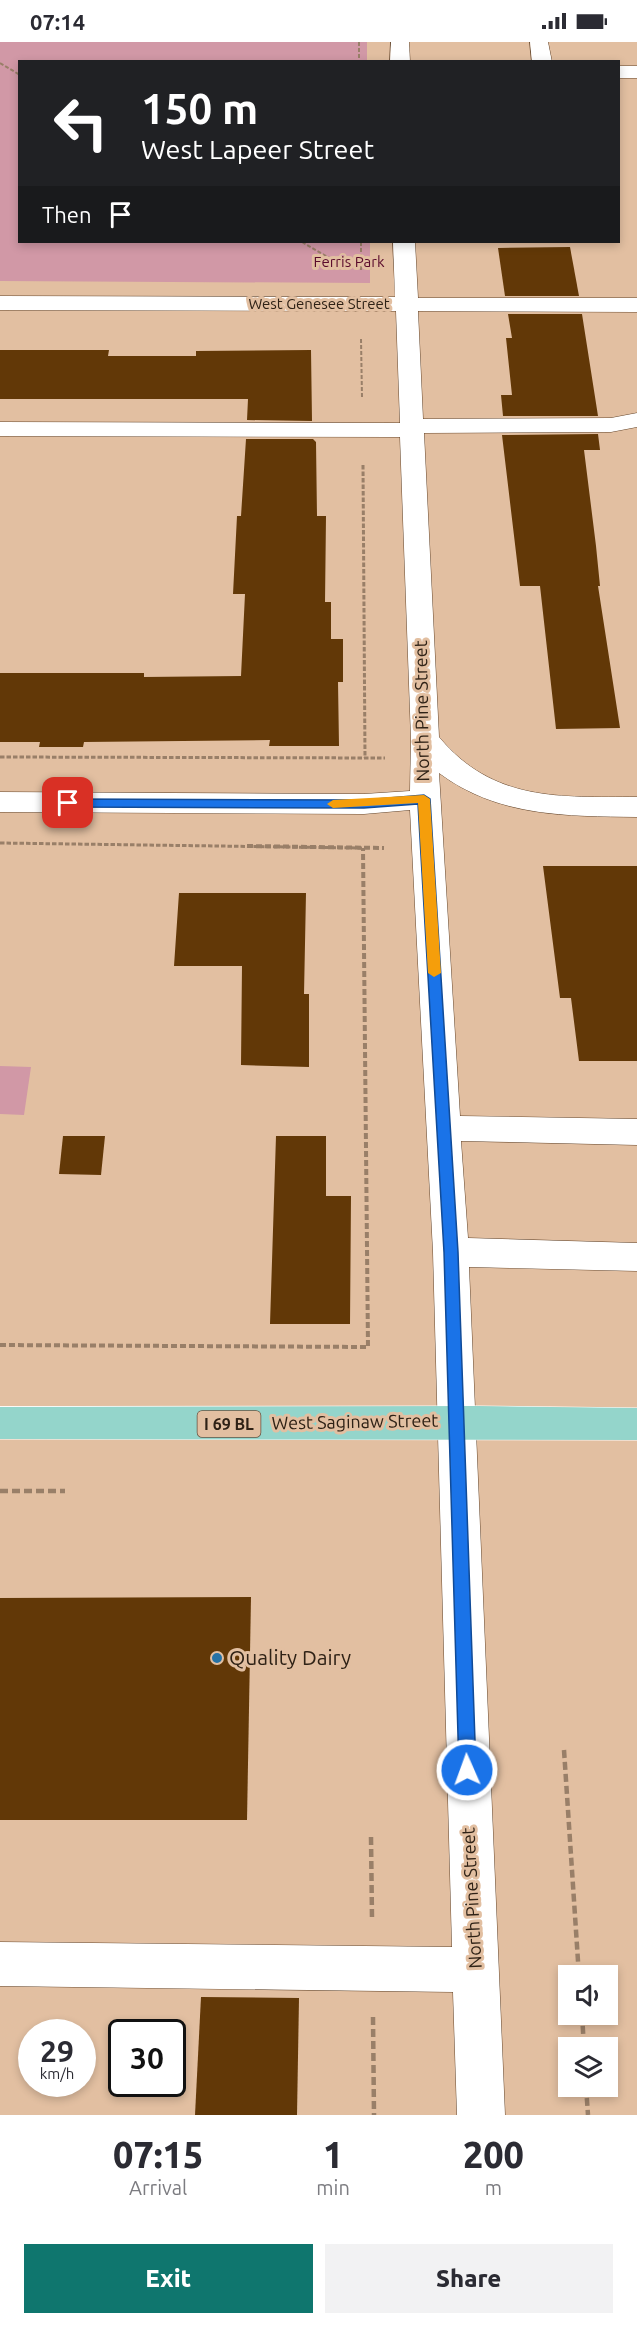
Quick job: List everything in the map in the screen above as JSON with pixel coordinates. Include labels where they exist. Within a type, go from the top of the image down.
[{"type":"main road","name":"West Saginaw Street","points":[[0,1423],[212,1424],[458,1420],[637,1424]]},
{"type":"street","points":[[400,42],[400,60]]},
{"type":"street","points":[[539,42],[542,60]]},
{"type":"street","points":[[620,72],[637,72]]},
{"type":"street","name":"North Pine Street","points":[[404,243],[425,749],[424,799],[451,1252],[458,1420],[482,2115]]},
{"type":"street","name":"West Genesee Street","points":[[0,303],[637,305]]},
{"type":"street","points":[[0,429],[363,430],[611,425],[637,420]]},
{"type":"street","points":[[611,425],[622,433],[637,435]]},
{"type":"street","points":[[425,749],[465,778],[503,798],[555,806],[637,807]]},
{"type":"street","points":[[0,802],[364,804],[424,799]]},
{"type":"street","points":[[444,1128],[637,1132]]},
{"type":"street","points":[[451,1252],[637,1257]]},
{"type":"street","points":[[0,1964],[476,1970]]},
{"type":"path","points":[[359,42],[360,60]]},
{"type":"path","points":[[0,63],[18,74]]},
{"type":"path","points":[[304,243],[352,271]]},
{"type":"path","points":[[361,243],[362,277]]},
{"type":"path","points":[[361,329],[364,758]]},
{"type":"path","points":[[0,757],[364,758],[425,749]]},
{"type":"path","points":[[0,843],[427,848]]},
{"type":"path","points":[[0,1345],[368,1347],[363,848]]},
{"type":"path","points":[[0,1491],[65,1491]]},
{"type":"path","points":[[564,1750],[578,1965]]},
{"type":"path","points":[[587,2097],[588,2115]]},
{"type":"green space","name":"Ferris Park","points":[[0,42],[367,42],[367,60],[18,60],[18,243],[370,243],[370,283],[0,281]]},
{"type":"green space","points":[[0,1066],[31,1067],[24,1115],[0,1114]]},
{"type":"building","points":[[570,247],[579,296],[505,296],[498,248]]},
{"type":"building","points":[[508,314],[582,314],[598,416],[503,416],[501,395],[512,395],[506,338],[512,338]]},
{"type":"building","points":[[0,350],[109,350],[108,356],[196,356],[196,351],[311,350],[312,421],[247,420],[248,399],[0,399]]},
{"type":"building","points":[[598,434],[600,450],[584,450],[596,546],[600,586],[598,586],[620,728],[556,729],[540,586],[520,586],[502,435]]},
{"type":"building","points":[[246,439],[313,439],[316,442],[317,516],[326,516],[325,602],[331,602],[331,639],[343,639],[343,682],[338,682],[339,746],[269,746],[270,740],[84,742],[83,747],[39,747],[40,742],[0,742],[0,673],[144,673],[144,677],[241,676],[245,594],[233,594],[237,516],[241,516]]},
{"type":"building","points":[[543,866],[637,866],[637,1061],[579,1061],[571,998],[560,998]]},
{"type":"building","points":[[179,893],[306,893],[304,994],[309,994],[309,1067],[241,1065],[242,966],[174,966]]},
{"type":"building","points":[[63,1136],[105,1136],[101,1175],[59,1174]]},
{"type":"building","points":[[276,1136],[326,1136],[326,1196],[351,1196],[350,1324],[270,1324]]},
{"type":"building","points":[[251,1597],[247,1820],[0,1820],[0,1598]]},
{"type":"building","points":[[201,1997],[299,1998],[297,2115],[195,2115]]},
{"type":"slow traffic","points":[[333,804],[424,799],[434,973]]},
{"type":"place","name":"Quality Dairy","points":[[217,1658]]},
{"type":"route","points":[[68,803],[364,804],[424,799],[451,1252],[458,1420],[467,1770]]}]
